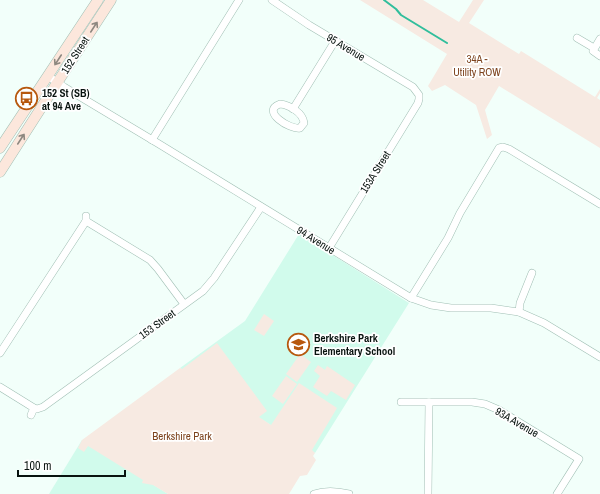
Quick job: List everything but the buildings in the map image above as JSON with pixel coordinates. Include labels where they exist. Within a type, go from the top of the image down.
[{"type":"main road","name":"152 Street","points":[[0,148],[98,0]]},
{"type":"main road","name":"152 Street","points":[[0,172],[111,0]]},
{"type":"street","points":[[152,140],[239,0]]},
{"type":"street","name":"95 Avenue","points":[[272,0],[335,41],[413,87],[419,95]]},
{"type":"street","points":[[577,38],[600,56]]},
{"type":"street","points":[[593,50],[600,39]]},
{"type":"street","points":[[293,109],[335,41]]},
{"type":"street","name":"94 Avenue","points":[[48,76],[57,83],[411,298],[431,306],[451,308],[491,308],[519,312],[544,323],[600,357]]},
{"type":"street","name":"153A Street","points":[[329,248],[418,104],[419,95]]},
{"type":"street","points":[[411,298],[448,238],[460,213],[500,148],[503,147],[509,149],[600,204]]},
{"type":"street","name":"153 Street","points":[[34,408],[37,409],[43,407],[203,291],[209,285],[261,207]]},
{"type":"street","points":[[0,353],[86,218],[150,260],[184,304]]},
{"type":"street","points":[[519,312],[520,303],[532,273]]},
{"type":"street","points":[[0,387],[34,408],[31,415]]},
{"type":"street","name":"93A Avenue","points":[[401,402],[472,402],[485,404],[499,410],[579,459],[557,494]]},
{"type":"street","points":[[428,494],[429,402]]},
{"type":"street","points":[[314,494],[329,491],[349,494]]},
{"type":"shaded area","name":"Berkshire Park Elementary School","points":[[299,234],[409,303],[315,453],[180,368],[245,321]]},
{"type":"shaded area","points":[[82,440],[168,494],[49,494]]},
{"type":"green space","name":"34A - Utility ROW","points":[[360,0],[423,0],[459,22],[473,0],[484,0],[469,23],[519,54],[521,51],[595,97],[600,89],[600,93],[597,98],[600,100],[600,148],[499,86],[485,110],[492,135],[487,139],[476,105],[445,85],[432,91],[428,86],[447,54]]},
{"type":"green space","points":[[264,314],[274,321],[264,336],[254,330]]},
{"type":"green space","name":"Berkshire Park","points":[[217,343],[267,411],[259,417],[271,425],[299,383],[337,408],[312,450],[315,453],[313,456],[316,460],[307,475],[300,476],[289,494],[168,494],[153,485],[142,483],[143,480],[88,446],[84,452],[78,448],[82,440],[180,368],[182,369]]},
{"type":"green space","points":[[300,354],[311,362],[297,382],[286,374]]},
{"type":"green space","points":[[318,365],[325,370],[327,366],[355,385],[346,400],[331,391],[327,396],[313,387],[320,376],[314,371]]},
{"type":"green space","points":[[286,376],[297,384],[283,404],[272,396]]},
{"type":"waterway","points":[[384,0],[401,15],[447,43]]},
{"type":"place","name":"152 St (SB) at 94 Ave","points":[[27,99]]},
{"type":"place","name":"Berkshire Park Elementary School","points":[[298,344]]}]
